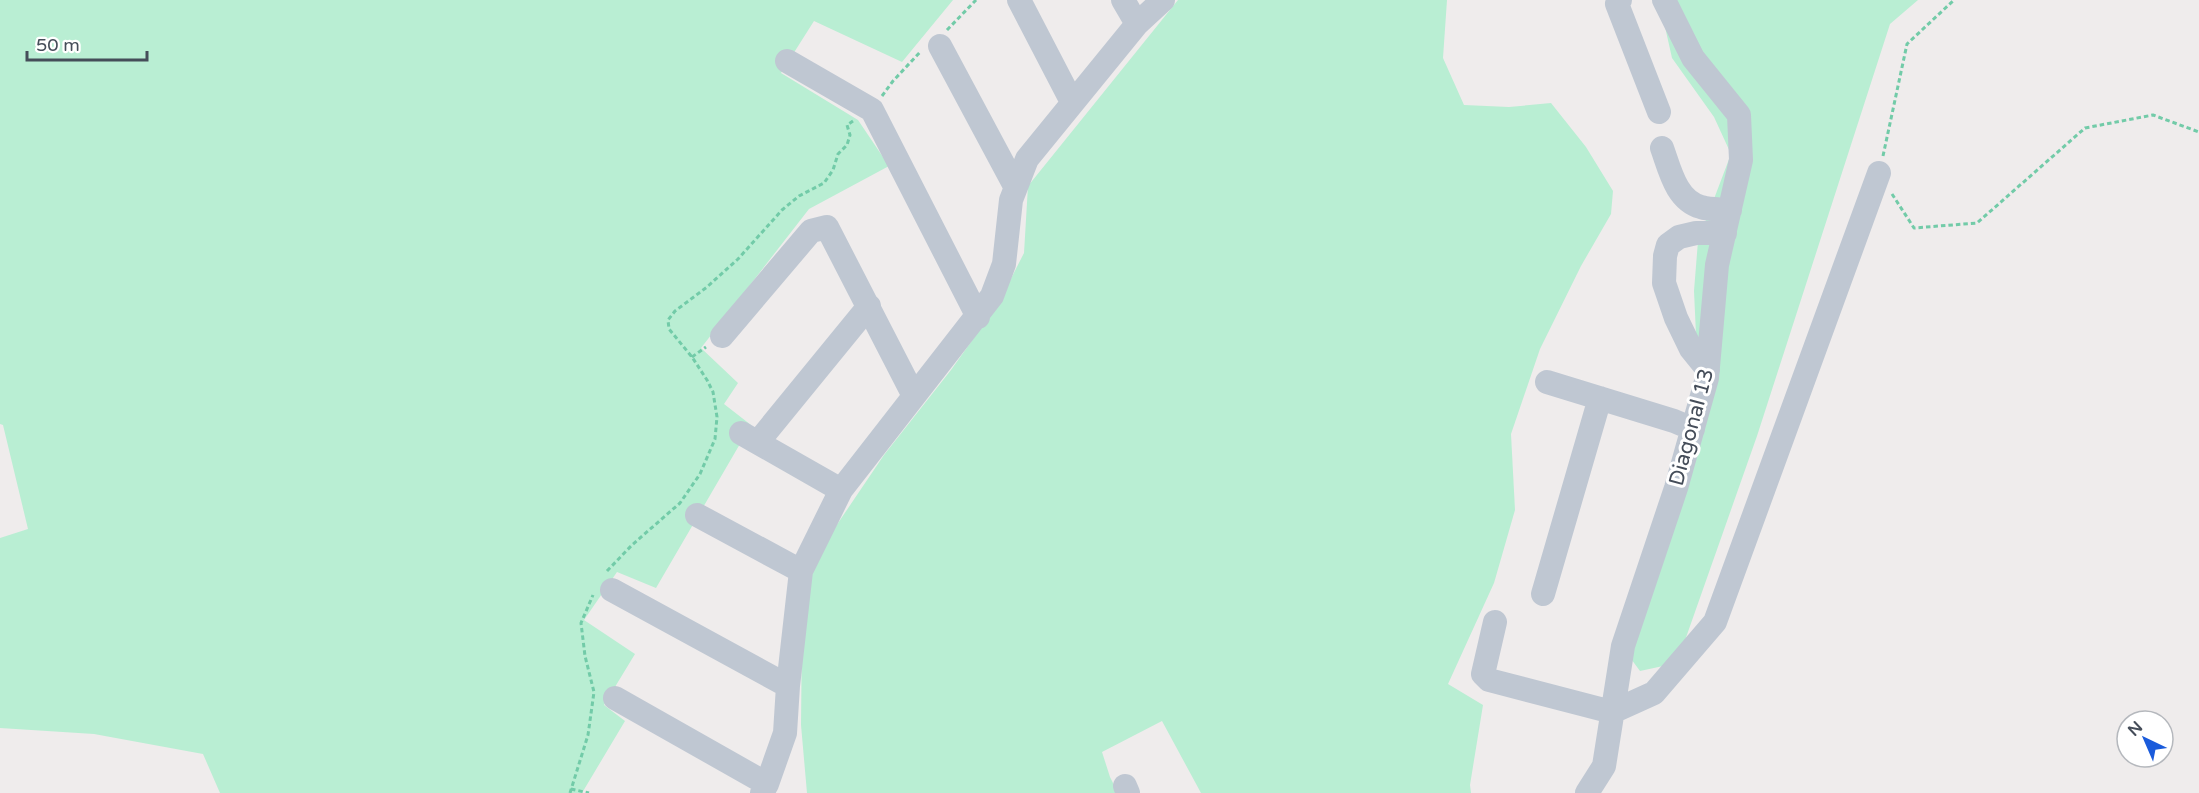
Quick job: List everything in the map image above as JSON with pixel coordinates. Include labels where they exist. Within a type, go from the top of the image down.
[{"type":"street","points":[[1019,0],[1072,102]]},
{"type":"street","points":[[1123,0],[1137,24]]},
{"type":"street","points":[[615,698],[764,789],[785,733],[801,571],[842,490],[992,296],[1001,275],[1015,186],[1028,159],[1137,24],[1163,0]]},
{"type":"street","points":[[1620,0],[1617,4],[1659,112]]},
{"type":"street","name":"Diagonal 13","points":[[1587,793],[1604,766],[1623,646],[1676,488],[1708,370],[1717,265],[1741,160],[1739,115],[1693,58],[1664,0]]},
{"type":"street","points":[[936,42],[1015,186]]},
{"type":"street","points":[[787,61],[872,110],[978,317]]},
{"type":"street","points":[[1662,148],[1675,183],[1684,199],[1727,222]]},
{"type":"street","points":[[1495,622],[1483,674],[1489,680],[1612,712],[1654,693],[1715,622],[1879,173]]},
{"type":"street","points":[[1708,370],[1691,349],[1676,318],[1664,283],[1665,256],[1668,245],[1679,237],[1727,222]]},
{"type":"street","points":[[722,336],[811,231],[827,227],[914,396]]},
{"type":"street","points":[[842,490],[749,438],[868,306]]},
{"type":"street","points":[[1547,382],[1693,429]]},
{"type":"street","points":[[1543,594],[1600,398]]},
{"type":"street","points":[[697,515],[801,571]]},
{"type":"street","points":[[604,584],[788,686]]},
{"type":"path","points":[[590,793],[570,791],[588,735],[594,692],[585,656],[581,623],[604,584],[632,545],[669,514],[684,497],[700,474],[715,439],[717,417],[713,392],[692,357],[669,329],[668,320],[675,311],[707,287],[738,259],[782,210],[799,196],[824,183],[833,170],[838,154],[848,145],[847,125],[872,110],[893,81],[936,42],[976,0]]},
{"type":"path","points":[[1954,0],[1907,44],[1879,173],[1914,228],[1977,223],[2085,128],[2153,115],[2199,132]]},
{"type":"green space","points":[[0,0],[953,0],[902,62],[814,21],[781,73],[858,120],[889,166],[809,209],[701,348],[738,383],[724,404],[751,425],[656,588],[617,572],[584,620],[635,654],[604,705],[625,721],[582,793],[220,793],[203,754],[94,734],[0,728],[0,538],[28,529],[3,425],[0,424]]},
{"type":"green space","points":[[1178,0],[1447,0],[1443,58],[1464,105],[1509,107],[1551,103],[1586,147],[1613,191],[1611,214],[1581,266],[1540,349],[1511,434],[1515,510],[1494,583],[1448,684],[1483,705],[1470,785],[1471,793],[1201,793],[1162,721],[1102,752],[1118,793],[807,793],[801,725],[802,629],[809,578],[834,529],[884,455],[951,370],[998,304],[1024,253],[1028,186]]},
{"type":"green space","points":[[1659,0],[1918,0],[1890,24],[1757,436],[1677,663],[1640,671],[1623,648],[1698,378],[1694,291],[1698,241],[1731,154],[1714,117],[1672,58]]}]
